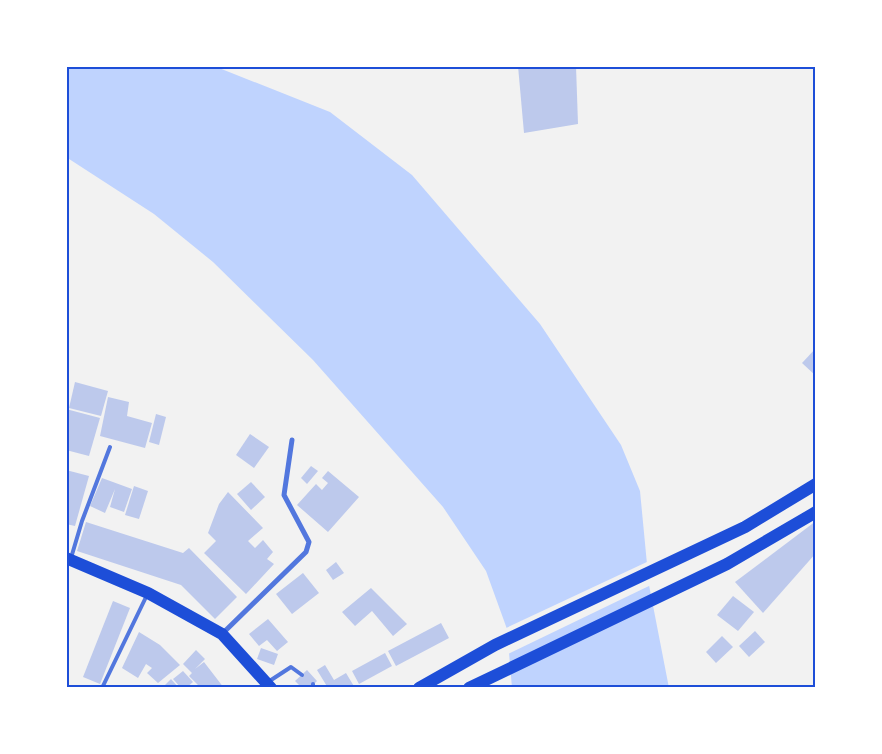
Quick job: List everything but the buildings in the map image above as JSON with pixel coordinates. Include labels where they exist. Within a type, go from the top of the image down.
[{"type":"main road","points":[[419,688],[495,646],[745,527],[816,484]]},
{"type":"main road","points":[[469,688],[727,564],[816,512]]},
{"type":"main road","points":[[68,559],[148,592],[222,634],[269,685]]},
{"type":"street","points":[[222,634],[306,552],[309,542],[284,495],[292,440]]},
{"type":"lane","points":[[68,559],[110,447]]},
{"type":"lane","points":[[102,688],[148,592]]},
{"type":"lane","points":[[269,685],[291,667],[302,674]]},
{"type":"water","points":[[66,66],[214,66],[330,112],[412,175],[540,324],[621,445],[640,491],[649,585],[669,688],[512,688],[507,629],[486,571],[443,507],[313,360],[213,262],[154,214],[66,157]]},
{"type":"pier","points":[[649,561],[651,585],[506,655],[504,629]]}]
